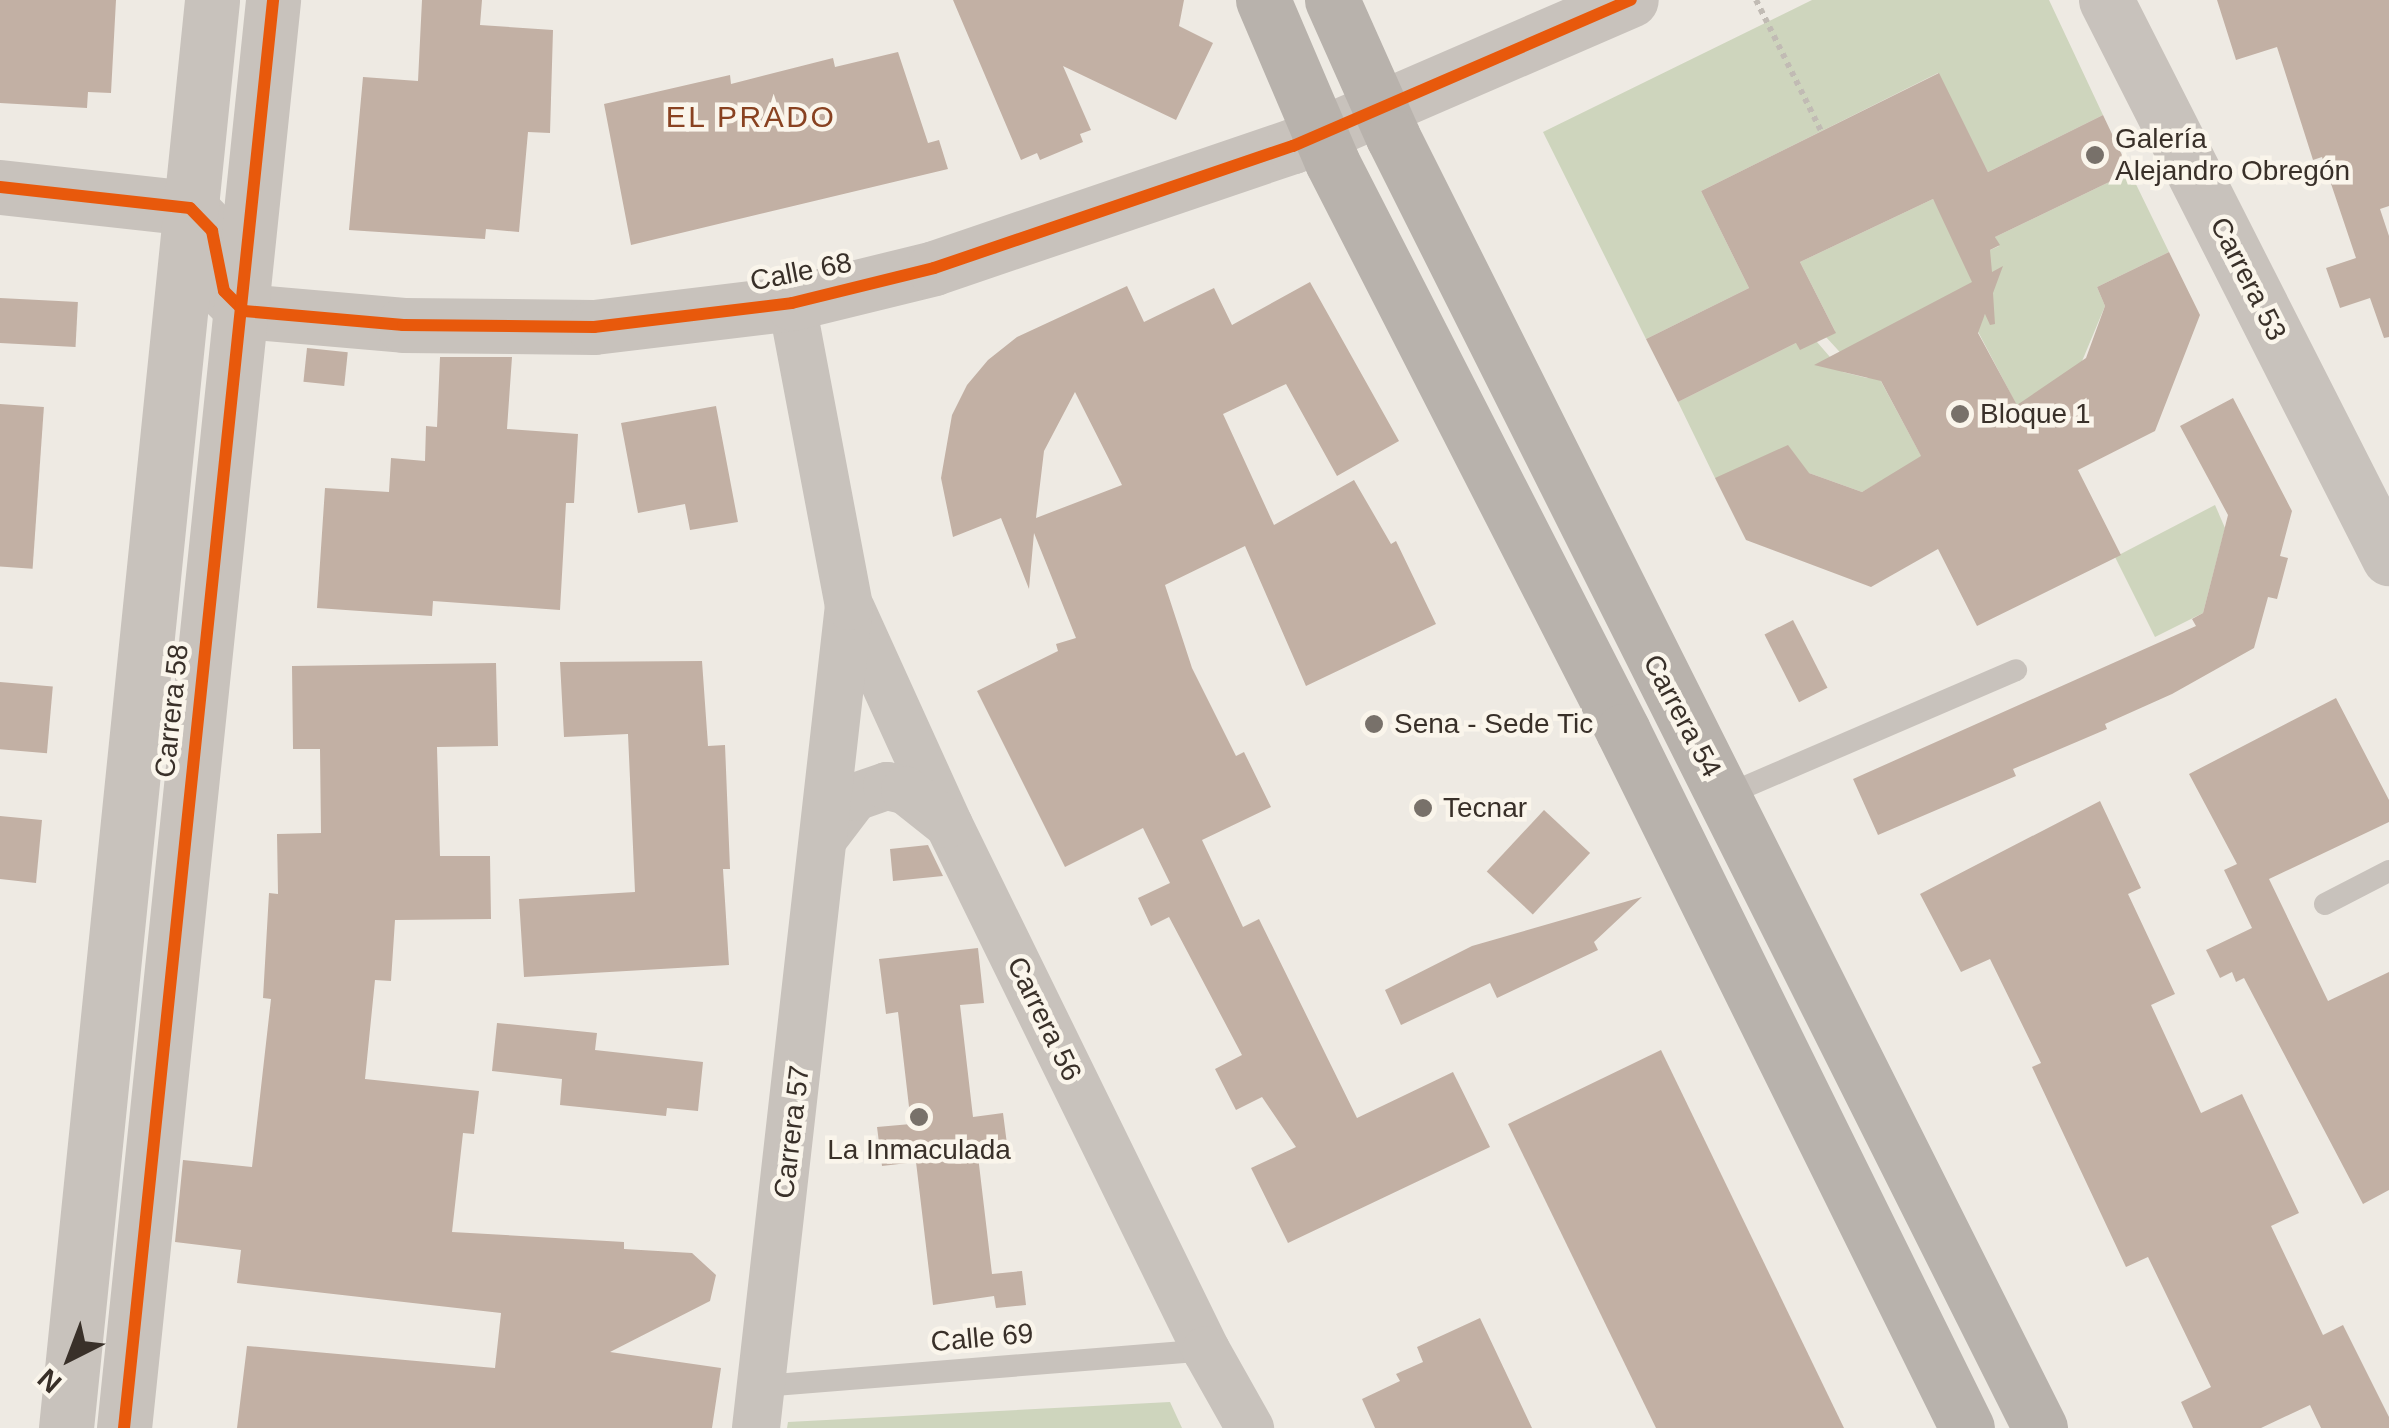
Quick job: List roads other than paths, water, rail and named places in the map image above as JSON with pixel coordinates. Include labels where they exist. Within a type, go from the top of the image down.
[{"type":"main road","points":[[1263,0],[1320,134],[1623,731],[1967,1428]]},
{"type":"main road","name":"Carrera 54","points":[[1332,0],[1631,617],[2040,1428]]},
{"type":"street","name":"Carrera 58","points":[[66,1428],[212,0]]},
{"type":"street","name":"Carrera 58","points":[[124,1428],[192,753],[244,311],[272,0]]},
{"type":"street","name":"Calle 68","points":[[244,311],[403,325],[594,327],[792,303],[934,268],[1320,134],[1631,0]]},
{"type":"street","name":"Carrera 53","points":[[2106,0],[2389,558]]},
{"type":"street","points":[[0,187],[190,208],[212,231],[224,292],[244,311]]},
{"type":"street","name":"Carrera 57","points":[[759,1407],[849,606],[792,303]]},
{"type":"street","name":"Carrera 56","points":[[849,606],[949,825],[1206,1350],[1250,1428]]},
{"type":"street","points":[[826,836],[855,798],[887,786],[905,790],[949,825]]},
{"type":"lane","points":[[1724,796],[2016,670]]},
{"type":"lane","points":[[2325,904],[2389,871]]},
{"type":"lane","name":"Calle 69","points":[[759,1407],[1206,1350]]},
{"type":"place","name":"Galería Alejandro Obregón","points":[[2095,155]]},
{"type":"place","name":"Bloque 1","points":[[1960,414]]},
{"type":"place","name":"Sena - Sede Tic","points":[[1374,724]]},
{"type":"place","name":"Tecnar","points":[[1423,808]]},
{"type":"place","name":"La Inmaculada","points":[[919,1117]]},
{"type":"district","name":"EL PRADO","points":[[751,117]]}]
